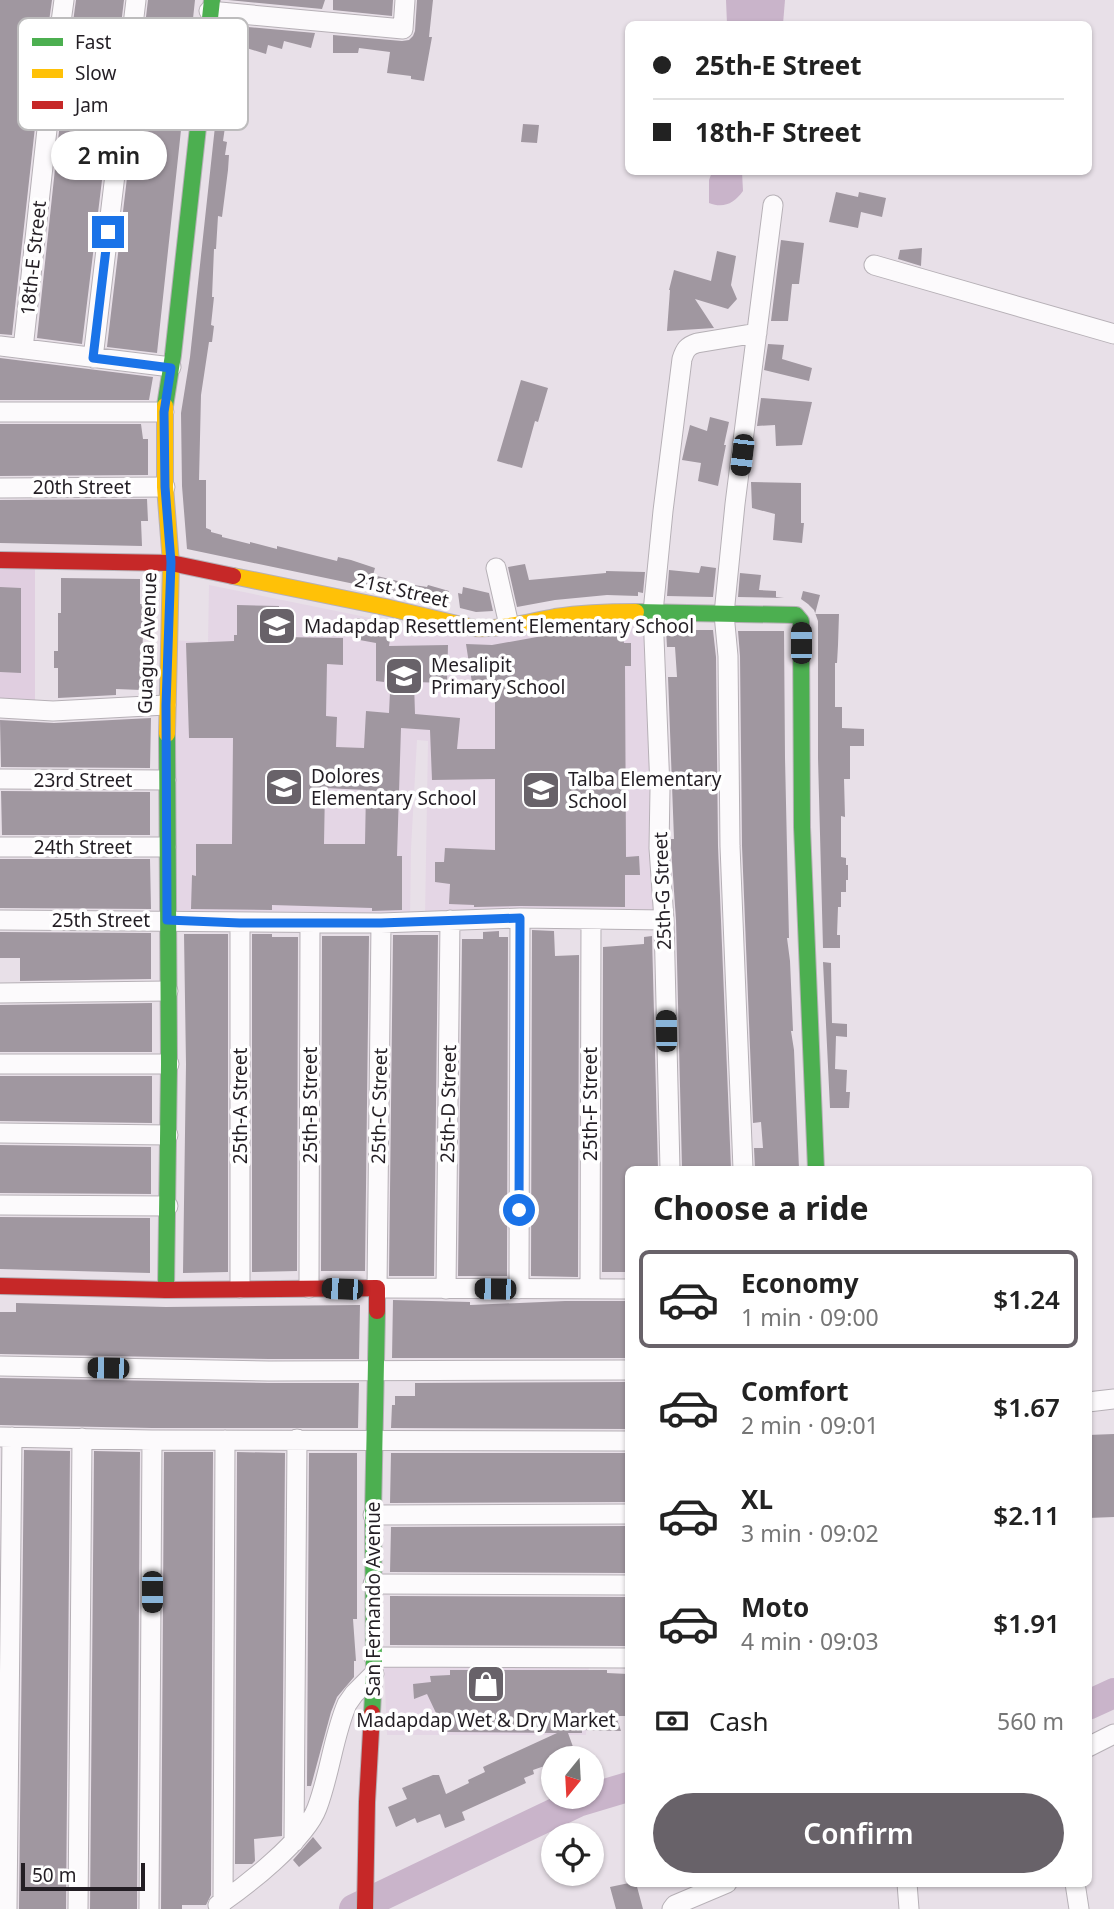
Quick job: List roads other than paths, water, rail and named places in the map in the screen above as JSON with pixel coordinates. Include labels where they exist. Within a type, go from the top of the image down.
[{"type":"street","name":"18th-E Street","points":[[62,18],[64,0]]},
{"type":"street","points":[[134,18],[136,0]]},
{"type":"street","points":[[211,6],[403,29],[405,0]]},
{"type":"street","name":"18th-E Street","points":[[23,349],[47,130]]},
{"type":"street","points":[[93,358],[120,130]]},
{"type":"street","name":"Guagua Avenue","points":[[166,1290],[169,1064],[166,705],[171,562],[165,487],[164,412],[197,130]]},
{"type":"street","points":[[743,1166],[730,846],[728,656],[724,614],[773,205]]},
{"type":"street","points":[[874,265],[1114,334]]},
{"type":"street","name":"25th-G Street","points":[[670,1166],[653,612],[665,497],[685,349],[697,343],[757,333]]},
{"type":"street","points":[[0,346],[171,368]]},
{"type":"street","points":[[0,412],[164,412]]},
{"type":"street","name":"20th Street","points":[[0,488],[165,487]]},
{"type":"street","name":"21st Street","points":[[0,560],[171,562],[474,628],[489,629],[556,617],[608,612],[796,615],[801,621],[804,925],[816,1166]]},
{"type":"street","points":[[496,568],[509,625]]},
{"type":"street","points":[[0,708],[53,711],[166,705]]},
{"type":"street","name":"23rd Street","points":[[0,779],[166,780]]},
{"type":"street","name":"24th Street","points":[[0,847],[166,847]]},
{"type":"street","points":[[519,1289],[520,918]]},
{"type":"street","name":"25th Street","points":[[0,920],[381,923],[520,918],[664,920]]},
{"type":"street","name":"25th-F Street","points":[[590,1289],[591,919]]},
{"type":"street","name":"25th-D Street","points":[[446,1289],[450,920]]},
{"type":"street","name":"25th-A Street","points":[[240,923],[240,1289]]},
{"type":"street","name":"25th-B Street","points":[[309,1288],[310,923]]},
{"type":"street","name":"25th-C Street","points":[[377,1288],[381,923]]},
{"type":"street","points":[[0,993],[168,991]]},
{"type":"street","points":[[0,1064],[169,1064]]},
{"type":"street","points":[[0,1133],[168,1135]]},
{"type":"street","points":[[0,1205],[168,1206]]},
{"type":"street","points":[[0,1286],[166,1290],[625,1289]]},
{"type":"street","name":"San Fernando Avenue","points":[[365,1909],[374,1666],[373,1515],[377,1288]]},
{"type":"street","points":[[0,1366],[269,1371],[625,1370]]},
{"type":"street","points":[[1092,1402],[1114,1399]]},
{"type":"street","points":[[7,1909],[6,1437],[625,1441]]},
{"type":"street","points":[[78,1909],[82,1438]]},
{"type":"street","points":[[294,1842],[297,1439]]},
{"type":"street","points":[[149,1909],[152,1440]]},
{"type":"street","points":[[218,1905],[225,1440]]},
{"type":"street","points":[[373,1515],[625,1514]]},
{"type":"street","points":[[373,1584],[625,1585]]},
{"type":"street","points":[[218,1905],[304,1832],[317,1808],[346,1704],[374,1666],[625,1658]]},
{"type":"street","points":[[1092,1746],[1113,1740]]},
{"type":"street","points":[[671,1909],[718,1887]]},
{"type":"street","points":[[907,1887],[909,1909]]},
{"type":"street","points":[[1076,1887],[1079,1909]]},
{"type":"waterway","points":[[1092,1703],[1114,1693]]},
{"type":"waterway","points":[[354,1909],[578,1802],[625,1788]]},
{"type":"place","name":"Madapdap Resettlement Elementary School","points":[[277,626]]},
{"type":"place","name":"Mesalipit Primary School","points":[[404,676]]},
{"type":"place","name":"Dolores Elementary School","points":[[284,787]]},
{"type":"place","name":"Talba Elementary School","points":[[541,790]]},
{"type":"place","name":"Madapdap Wet & Dry Market","points":[[486,1684]]}]
